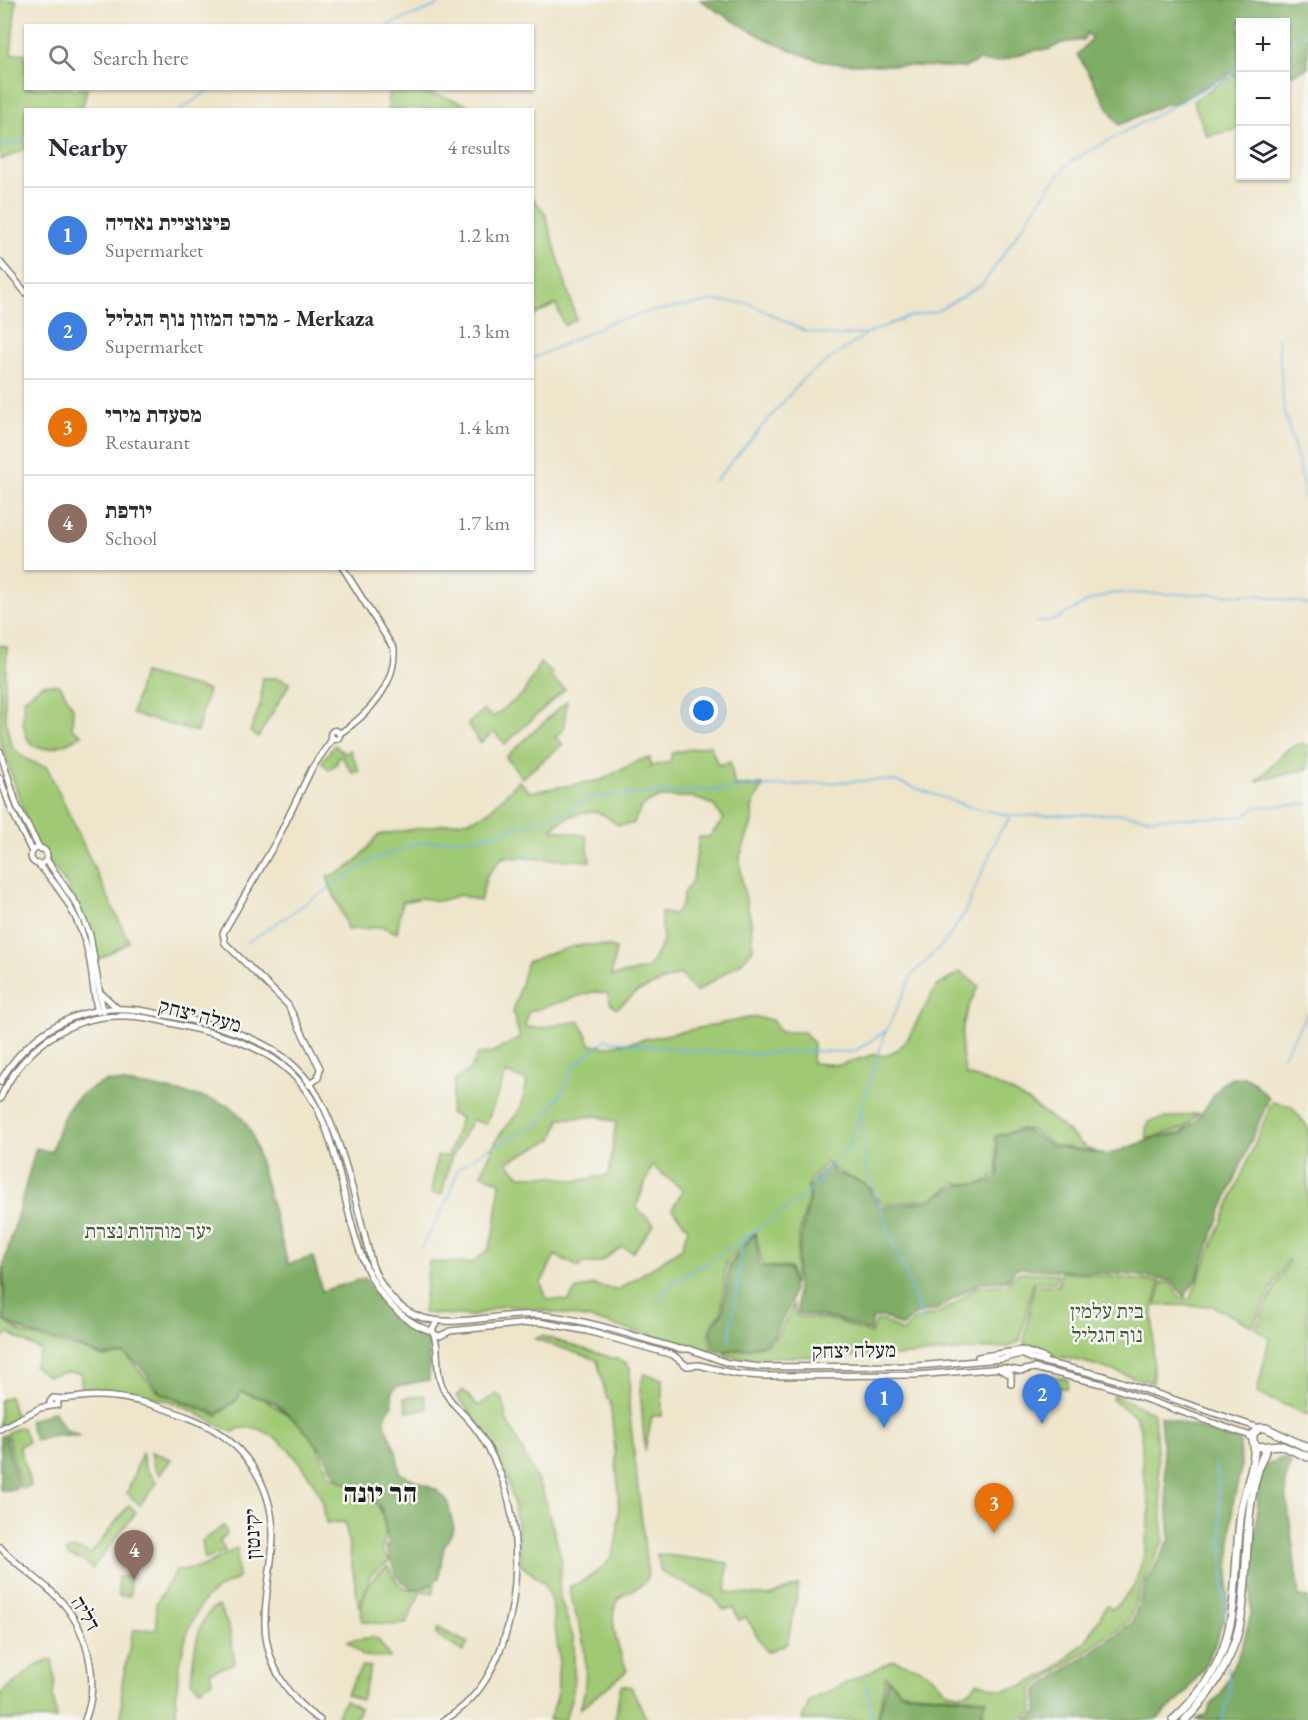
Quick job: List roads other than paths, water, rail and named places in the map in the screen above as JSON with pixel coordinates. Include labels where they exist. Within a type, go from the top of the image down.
[{"type":"main road","points":[[1173,1720],[1206,1682],[1221,1654],[1231,1625],[1240,1514],[1254,1432],[1259,1428],[1269,1430],[1308,1448]]},
{"type":"main road","points":[[1185,1720],[1217,1679],[1237,1635],[1242,1611],[1250,1504],[1260,1463],[1272,1438],[1269,1430]]},
{"type":"main road","points":[[1253,1442],[1261,1448],[1280,1445],[1308,1457]]},
{"type":"street","points":[[0,262],[24,291]]},
{"type":"street","points":[[308,1086],[318,1078],[320,1068],[303,1031],[288,1005],[225,943],[223,933],[277,840],[312,768],[333,738],[333,731],[339,734],[363,717],[376,701],[387,681],[394,658],[394,649],[344,570]]},
{"type":"street","points":[[0,751],[17,806],[86,925],[95,954],[102,993],[102,1017]]},
{"type":"street","points":[[0,778],[11,809],[32,852],[32,859],[64,897],[80,927],[89,956],[95,996],[101,1010]]},
{"type":"street","points":[[32,852],[40,849]]},
{"type":"street","points":[[38,864],[46,859]]},
{"type":"street","points":[[102,993],[117,1009]]},
{"type":"street","points":[[83,1014],[91,1006],[95,996]]},
{"type":"street","name":"מעלה יצחק","points":[[0,1082],[18,1056],[37,1038],[59,1023],[101,1010],[141,1010],[216,1026],[248,1036],[284,1057],[323,1105],[334,1131],[372,1265],[391,1296],[405,1308],[426,1320],[442,1321],[464,1322],[515,1315],[550,1316],[686,1350]]},
{"type":"street","name":"מעלה יצחק","points":[[0,1099],[18,1067],[42,1044],[70,1026],[102,1017],[140,1017],[230,1037],[273,1058],[308,1086],[327,1133],[371,1279],[391,1306],[434,1333]]},
{"type":"street","points":[[439,1364],[447,1326],[442,1321],[433,1325],[438,1343],[439,1364],[444,1390],[474,1426],[500,1473],[509,1503],[515,1552],[507,1630],[496,1662],[478,1692],[444,1720]]},
{"type":"street","points":[[434,1333],[444,1334],[515,1323],[549,1323],[611,1337],[680,1360],[684,1365],[692,1365],[696,1360],[694,1352],[686,1350],[681,1353],[680,1360]]},
{"type":"street","points":[[941,1363],[1022,1350],[1041,1358],[1090,1368],[1112,1379]]},
{"type":"street","name":"מעלה יצחק","points":[[694,1352],[717,1361],[749,1366],[904,1366],[1016,1356]]},
{"type":"street","points":[[1253,1442],[1248,1435],[1102,1384],[1055,1372],[1026,1369],[1020,1371],[1014,1368],[1013,1362],[1016,1356],[1026,1356],[1112,1379],[1259,1428]]},
{"type":"street","points":[[1026,1356],[1029,1364],[1026,1369]]},
{"type":"street","name":"מעלה יצחק","points":[[692,1365],[736,1374],[772,1376],[916,1375],[1014,1368]]},
{"type":"street","points":[[997,1368],[1011,1375],[1011,1384]]},
{"type":"street","name":"יקינטון","points":[[0,1429],[51,1403],[96,1396],[120,1397],[185,1416],[217,1431],[251,1463],[266,1491],[273,1533],[265,1624],[268,1649],[276,1671],[290,1693],[320,1720]]},
{"type":"street","name":"דליה","points":[[0,1547],[56,1596],[81,1633],[88,1653],[91,1672],[90,1701],[85,1720]]},
{"type":"waterway","points":[[391,24],[436,6],[444,0]]},
{"type":"waterway","points":[[1290,42],[1308,32]]},
{"type":"waterway","points":[[534,358],[611,322],[654,311],[715,301],[748,303],[805,331],[836,336],[868,333],[907,317],[937,311],[983,284],[1050,186],[1071,161],[1236,71]]},
{"type":"waterway","points":[[183,108],[209,90]]},
{"type":"waterway","points":[[0,146],[24,141]]},
{"type":"waterway","points":[[715,481],[804,378],[866,334]]},
{"type":"waterway","points":[[1278,336],[1284,411],[1298,460],[1308,512]]},
{"type":"waterway","points":[[1036,622],[1055,620],[1087,602],[1112,593],[1258,595],[1308,604]]},
{"type":"waterway","points":[[247,943],[368,862],[417,843],[482,837],[533,823],[570,809],[592,797],[877,780],[895,781],[967,806],[1011,816],[1121,814],[1149,818],[1221,818],[1244,816],[1257,807],[1308,804]]},
{"type":"waterway","points":[[421,1248],[450,1195],[458,1169],[483,1151],[538,1125],[562,1092],[575,1065],[605,1040],[685,1050],[754,1054],[811,1051],[853,1052],[886,1031],[913,974],[946,941],[964,914],[999,833],[1010,818]]},
{"type":"waterway","points":[[1283,1056],[1308,1012]]},
{"type":"waterway","points":[[657,1302],[673,1282],[709,1262],[804,1197],[849,1145],[886,1031]]},
{"type":"waterway","points":[[861,1106],[867,1172],[924,1323]]},
{"type":"waterway","points":[[729,1341],[744,1238]]},
{"type":"waterway","points":[[1215,1464],[1221,1525],[1226,1628]]},
{"type":"waterway","points":[[1222,1720],[1230,1693],[1228,1665]]},
{"type":"waterway","points":[[866,1683],[872,1720]]},
{"type":"place","name":"מרכז המזון נוף הגליל - Merkaza","points":[[1042,1424]]},
{"type":"place","name":"פיצוציית נאדיה","points":[[884,1428]]},
{"type":"place","name":"מסעדת מירי","points":[[994,1533]]},
{"type":"place","name":"יודפת","points":[[134,1580]]},
{"type":"district","name":"הר יונה","points":[[380,1492]]},
{"type":"park label","name":"יער מורדות נצרת","points":[[148,1230]]},
{"type":"park label","name":"בית עלמין נוף הגליל","points":[[1107,1322]]}]
